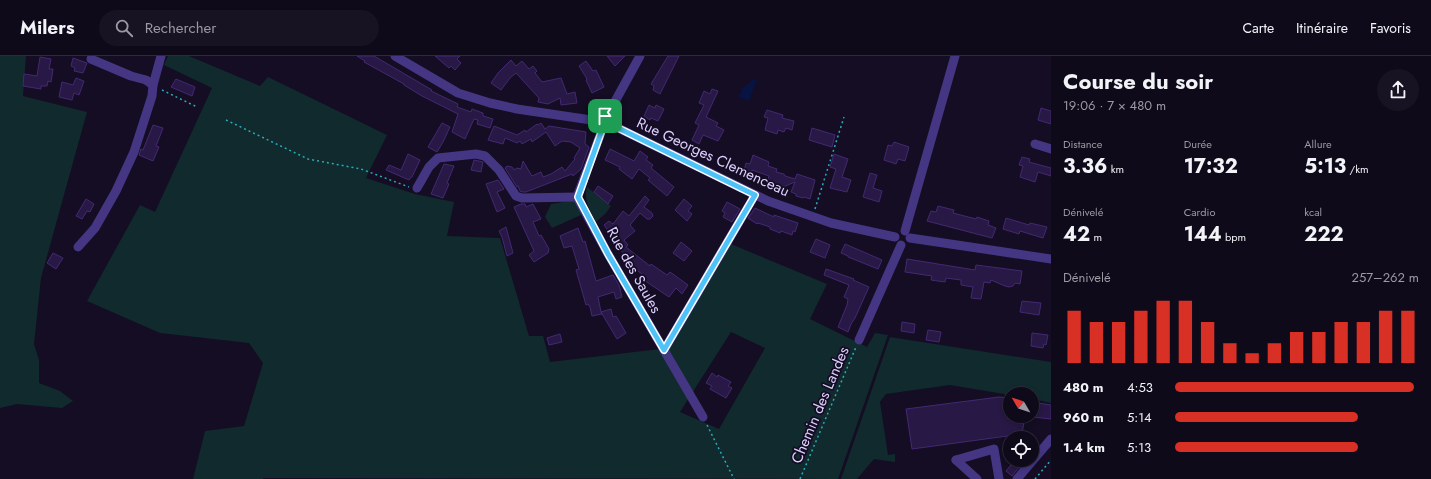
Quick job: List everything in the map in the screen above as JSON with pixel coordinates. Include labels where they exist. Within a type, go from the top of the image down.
[{"type":"street","points":[[78,247],[95,228],[116,191],[134,152],[152,96],[153,85],[161,56]]},
{"type":"street","points":[[395,56],[458,93],[490,104],[598,121]]},
{"type":"street","points":[[607,116],[640,56]]},
{"type":"street","points":[[955,56],[908,235],[906,245],[897,243],[895,237],[898,232],[908,235],[1051,259]]},
{"type":"street","points":[[91,59],[131,76],[146,80],[153,85]]},
{"type":"street","points":[[602,130],[598,127],[598,121],[600,117],[607,116]]},
{"type":"street","points":[[602,130],[609,129],[612,125],[611,119],[607,116]]},
{"type":"street","name":"Rue Georges Clemenceau","points":[[612,125],[768,201],[831,222],[895,237]]},
{"type":"street","points":[[417,188],[430,167],[438,158],[476,154],[485,156],[490,160],[499,170],[516,196],[522,198],[578,197],[602,130]]},
{"type":"street","points":[[1035,144],[1051,149]]},
{"type":"street","points":[[664,350],[755,195]]},
{"type":"street","name":"Rue des Saules","points":[[578,197],[608,254],[703,417]]},
{"type":"street","points":[[859,340],[901,245]]},
{"type":"street","points":[[1017,479],[1048,450],[1051,439]]},
{"type":"street","points":[[977,479],[956,460],[994,449],[999,479]]},
{"type":"path","points":[[153,85],[197,107]]},
{"type":"path","points":[[813,216],[844,117]]},
{"type":"path","points":[[226,120],[308,159],[361,169],[405,187],[417,188]]},
{"type":"path","name":"Chemin des Landes","points":[[800,479],[859,340]]},
{"type":"path","points":[[703,417],[734,479]]},
{"type":"path","points":[[1035,479],[1051,460]]},
{"type":"green space","points":[[0,56],[26,56],[23,96],[87,112],[41,278],[34,344],[39,360],[39,383],[60,391],[73,401],[62,408],[17,404],[0,408]]},
{"type":"green space","points":[[168,56],[189,56],[260,86],[268,77],[387,135],[366,178],[415,194],[454,202],[447,236],[500,238],[529,336],[543,336],[550,362],[668,348],[731,244],[827,284],[810,319],[867,347],[875,333],[888,335],[838,479],[193,479],[205,431],[244,426],[263,363],[249,343],[160,333],[87,301],[140,205],[155,212],[212,88],[164,65]],"holes":[[[731,332],[765,348],[719,429],[680,412]]]},
{"type":"green space","points":[[587,187],[611,206],[596,222],[589,209],[586,196]]},
{"type":"green space","points":[[576,200],[581,215],[552,228],[545,217],[551,204]]},
{"type":"green space","points":[[890,337],[1051,362],[1051,403],[1039,400],[1039,387],[1003,387],[1003,394],[950,385],[886,394],[880,402],[888,455],[895,454],[895,462],[874,459],[857,479],[841,479]]},
{"type":"shaded area","points":[[753,79],[757,80],[749,101],[737,96],[742,92],[742,88]]},
{"type":"building","points":[[357,56],[374,56],[432,90],[431,91],[458,104],[457,107],[471,112],[472,109],[483,113],[483,116],[493,119],[490,128],[477,124],[478,120],[474,119],[465,139],[452,132],[458,114],[422,96],[404,84],[364,62],[365,61]]},
{"type":"building","points":[[435,56],[460,56],[457,59],[461,63],[455,70],[451,66],[449,68]]},
{"type":"building","points":[[607,56],[625,56],[615,66]]},
{"type":"building","points":[[668,56],[679,56],[660,94],[653,90],[654,86],[651,84]]},
{"type":"building","points":[[40,57],[51,59],[49,69],[53,69],[51,82],[48,81],[47,86],[41,86],[41,89],[23,86],[24,74],[37,76]]},
{"type":"building","points":[[73,58],[87,63],[83,73],[74,71],[75,68],[71,66]]},
{"type":"building","points":[[511,60],[516,66],[522,61],[529,69],[533,66],[537,71],[535,73],[542,82],[561,78],[567,94],[575,92],[577,103],[561,105],[560,98],[548,104],[538,102],[539,98],[516,73],[501,90],[491,83],[498,73]]},
{"type":"building","points":[[586,61],[593,71],[596,70],[604,87],[592,93],[586,80],[587,79],[579,66]]},
{"type":"building","points":[[76,78],[84,81],[79,95],[74,93],[72,100],[59,97],[62,82],[73,85]]},
{"type":"building","points":[[176,79],[195,87],[192,96],[171,87]]},
{"type":"building","points":[[712,89],[718,91],[706,117],[718,123],[716,126],[724,130],[718,141],[703,135],[699,144],[692,140],[699,125],[695,123],[704,105],[699,103],[704,91],[710,94]]},
{"type":"building","points":[[649,105],[655,108],[656,105],[664,109],[658,121],[651,118],[650,120],[644,116]]},
{"type":"building","points":[[1041,108],[1051,111],[1051,124],[1038,120]]},
{"type":"building","points":[[767,110],[783,115],[782,118],[794,121],[792,130],[786,128],[784,132],[778,130],[777,134],[765,130],[768,118],[764,117]]},
{"type":"building","points":[[442,123],[450,127],[437,152],[428,147]]},
{"type":"building","points":[[541,123],[545,129],[549,126],[586,132],[585,144],[589,147],[581,169],[573,176],[572,174],[523,192],[520,191],[518,186],[517,187],[505,168],[507,166],[512,167],[514,170],[517,168],[521,169],[523,161],[532,176],[541,172],[543,177],[562,167],[565,171],[575,159],[574,158],[580,148],[571,142],[562,141],[555,146],[546,132],[532,142],[531,139],[522,144],[520,141],[517,143],[505,138],[503,144],[488,140],[494,126],[517,135],[525,130],[526,132],[537,124],[538,125]]},
{"type":"building","points":[[153,125],[163,128],[156,146],[159,147],[153,161],[139,155],[141,149],[143,150]]},
{"type":"building","points":[[812,128],[835,135],[832,147],[809,140]]},
{"type":"building","points":[[894,142],[909,147],[905,161],[898,159],[896,164],[884,160],[888,145],[892,146]]},
{"type":"building","points":[[610,149],[634,161],[640,151],[648,157],[646,160],[653,165],[651,168],[674,187],[667,196],[648,180],[650,178],[639,169],[632,179],[619,169],[620,167],[605,160]]},
{"type":"building","points":[[408,154],[420,160],[409,180],[386,170],[389,165],[401,170]]},
{"type":"building","points":[[834,154],[848,159],[842,177],[851,180],[847,192],[830,188],[836,169],[830,167]]},
{"type":"building","points":[[753,155],[769,162],[768,166],[777,169],[776,172],[784,174],[785,176],[795,179],[797,174],[815,180],[810,199],[796,196],[796,194],[791,192],[795,182],[783,187],[767,182],[769,176],[752,170],[752,173],[744,171],[746,163],[750,164]]},
{"type":"building","points":[[1022,157],[1030,159],[1029,162],[1051,168],[1051,176],[1038,172],[1035,182],[1020,177],[1023,166],[1019,165]]},
{"type":"building","points":[[474,160],[483,162],[481,172],[471,170]]},
{"type":"building","points":[[444,164],[454,166],[443,198],[431,194]]},
{"type":"building","points":[[870,173],[877,175],[873,188],[882,191],[879,202],[863,197]]},
{"type":"building","points":[[498,180],[504,189],[497,192],[505,208],[497,212],[486,184]]},
{"type":"building","points":[[598,186],[613,196],[608,204],[594,192]]},
{"type":"building","points":[[645,196],[649,200],[644,207],[652,213],[653,216],[650,219],[647,219],[640,213],[630,225],[635,231],[624,240],[628,245],[626,247],[650,266],[651,264],[667,275],[670,272],[688,285],[682,294],[676,288],[669,297],[641,278],[643,275],[628,263],[626,260],[627,258],[604,225],[609,221],[613,224],[623,211],[629,216]]},
{"type":"building","points":[[86,199],[94,204],[90,212],[87,211],[82,219],[76,216]]},
{"type":"building","points":[[684,199],[692,206],[688,211],[692,214],[687,221],[675,210]]},
{"type":"building","points":[[727,202],[740,209],[732,222],[723,217],[725,213],[722,211]]},
{"type":"building","points":[[525,204],[526,207],[533,204],[541,219],[533,222],[539,236],[541,235],[549,249],[548,253],[534,262],[529,255],[534,251],[514,207]]},
{"type":"building","points":[[938,206],[954,210],[953,213],[976,219],[977,217],[989,221],[988,225],[996,228],[992,238],[927,221],[931,211],[936,212]]},
{"type":"building","points":[[755,208],[774,217],[774,215],[798,223],[795,232],[793,231],[792,235],[781,231],[780,233],[770,229],[770,227],[757,224],[748,218]]},
{"type":"building","points":[[1006,218],[1029,225],[1030,223],[1047,227],[1043,238],[1020,231],[1019,234],[1003,229]]},
{"type":"building","points":[[506,227],[513,253],[507,256],[499,231]]},
{"type":"building","points":[[578,228],[583,242],[585,241],[596,281],[613,275],[619,285],[622,297],[616,299],[614,292],[598,297],[602,314],[592,316],[590,307],[588,304],[586,305],[576,270],[579,269],[572,246],[564,248],[560,236]]},
{"type":"building","points":[[816,239],[830,245],[825,258],[810,252]]},
{"type":"building","points":[[681,242],[692,251],[684,261],[673,253]]},
{"type":"building","points":[[845,244],[882,260],[878,269],[841,253]]},
{"type":"building","points":[[53,253],[63,258],[56,269],[47,263]]},
{"type":"building","points":[[907,259],[975,270],[976,265],[1022,271],[1020,284],[1015,283],[1013,286],[1009,287],[991,280],[990,283],[984,282],[981,299],[971,298],[973,287],[961,285],[961,280],[946,278],[945,282],[931,280],[932,276],[905,272]]},
{"type":"building","points":[[826,269],[854,279],[853,280],[869,287],[848,332],[838,327],[847,305],[848,299],[844,297],[849,285],[824,275]]},
{"type":"building","points":[[1022,301],[1041,303],[1039,315],[1020,312]]},
{"type":"building","points":[[611,309],[613,317],[616,316],[626,333],[617,339],[601,312]]},
{"type":"building","points":[[902,322],[915,324],[914,333],[901,331]]},
{"type":"building","points":[[928,330],[941,332],[939,342],[926,340]]},
{"type":"building","points":[[1032,333],[1048,335],[1046,345],[1044,344],[1043,348],[1031,346]]},
{"type":"building","points":[[560,334],[562,342],[549,345],[547,338]]},
{"type":"building","points":[[712,373],[717,377],[718,375],[731,382],[728,386],[732,388],[726,398],[710,389],[712,386],[706,383]]},
{"type":"building","points":[[1003,397],[1003,423],[1024,423],[1022,431],[1003,431],[1003,437],[912,449],[906,409]]},
{"type":"building","points":[[1039,403],[1051,405],[1051,419],[1039,418]]},
{"type":"building","points":[[1009,467],[1019,467],[1012,476],[1006,471]]},
{"type":"route","points":[[605,116],[611,119],[612,125],[755,195],[664,350],[608,254],[578,197],[602,130],[598,127],[598,121],[600,117],[605,116]]}]
